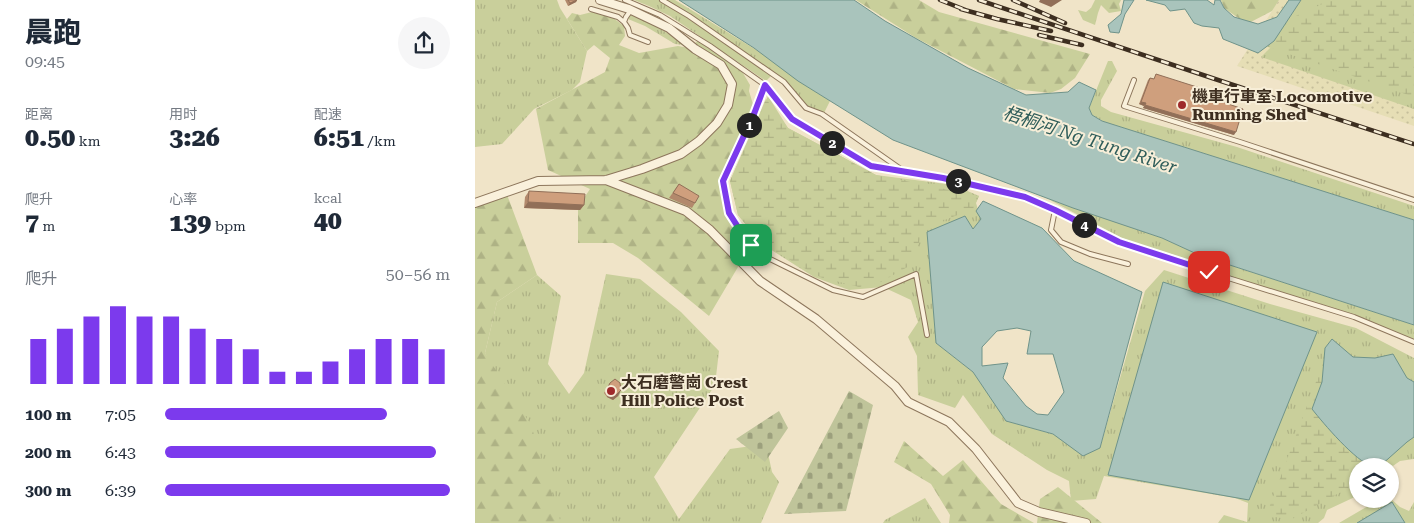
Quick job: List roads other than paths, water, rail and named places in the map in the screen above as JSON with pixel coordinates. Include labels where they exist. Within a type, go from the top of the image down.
[{"type":"street","points":[[475,203],[538,181],[606,180],[641,170],[681,154],[699,141],[717,123],[728,105],[732,84],[721,65],[695,49],[669,28],[631,10],[600,0]]},
{"type":"street","points":[[606,180],[686,211],[710,230],[761,281],[816,319],[895,386],[908,402],[949,422],[976,449],[1018,503],[1039,512],[1086,523]]},
{"type":"lane","points":[[625,0],[660,15],[710,46],[765,85],[792,119],[871,166],[943,178],[1025,197],[1119,242],[1354,317],[1414,342]]},
{"type":"lane","points":[[662,0],[689,16],[784,82],[806,108],[822,114],[904,171]]},
{"type":"lane","points":[[591,9],[618,17],[625,22],[630,35],[648,42]]},
{"type":"lane","points":[[625,22],[631,10]]},
{"type":"lane","points":[[1134,80],[1124,106],[1414,200]]},
{"type":"lane","points":[[765,85],[754,114],[723,181],[729,213],[747,241],[765,256],[833,290],[863,297],[916,274],[927,334]]},
{"type":"lane","points":[[1055,210],[1051,230],[1061,242],[1090,254],[1128,264]]},
{"type":"water","name":"梧桐河 Ng Tung River","points":[[679,0],[854,0],[885,21],[968,68],[1026,95],[1068,92],[1079,82],[1096,90],[1089,108],[1092,115],[1102,121],[1414,220],[1414,325],[1199,255],[1162,238],[1073,208],[893,140],[798,81],[754,48]]},
{"type":"water","points":[[1124,0],[1134,0],[1125,14],[1119,33],[1110,32],[1108,25],[1121,14]]},
{"type":"water","points":[[1146,0],[1207,0],[1214,5],[1215,0],[1220,0],[1224,8],[1234,17],[1258,24],[1277,17],[1289,0],[1301,0],[1274,41],[1258,53],[1223,39],[1219,28],[1194,23],[1185,9],[1170,11],[1165,5]]},
{"type":"water","points":[[983,201],[1042,228],[1074,261],[1142,292],[1100,448],[1083,456],[1053,434],[1006,421],[973,372],[936,343],[927,232],[965,216],[973,229],[981,219],[976,211]],"holes":[[[1017,328],[1031,331],[1027,354],[1053,354],[1064,392],[1048,415],[1037,414],[1026,406],[1003,378],[1008,363],[982,366],[982,347],[997,331]]]},
{"type":"water","points":[[1163,282],[1317,332],[1249,500],[1108,475]]},
{"type":"water","points":[[1332,339],[1353,357],[1375,358],[1393,354],[1407,378],[1414,382],[1414,437],[1389,458],[1358,458],[1340,441],[1312,409],[1322,382],[1325,348]]},
{"type":"water","points":[[1382,508],[1396,508],[1405,523],[1357,523]]},
{"type":"railway","points":[[940,0],[968,11]]},
{"type":"railway","points":[[979,0],[1414,144]]},
{"type":"railway","points":[[1013,0],[1065,23]]},
{"type":"railway","points":[[961,9],[1051,31]]},
{"type":"railway","points":[[1039,35],[1082,45]]},
{"type":"place","name":"機車行車室 Locomotive Running Shed","points":[[1182,105]]},
{"type":"place","name":"大石磨警崗 Crest Hill Police Post","points":[[611,391]]}]
